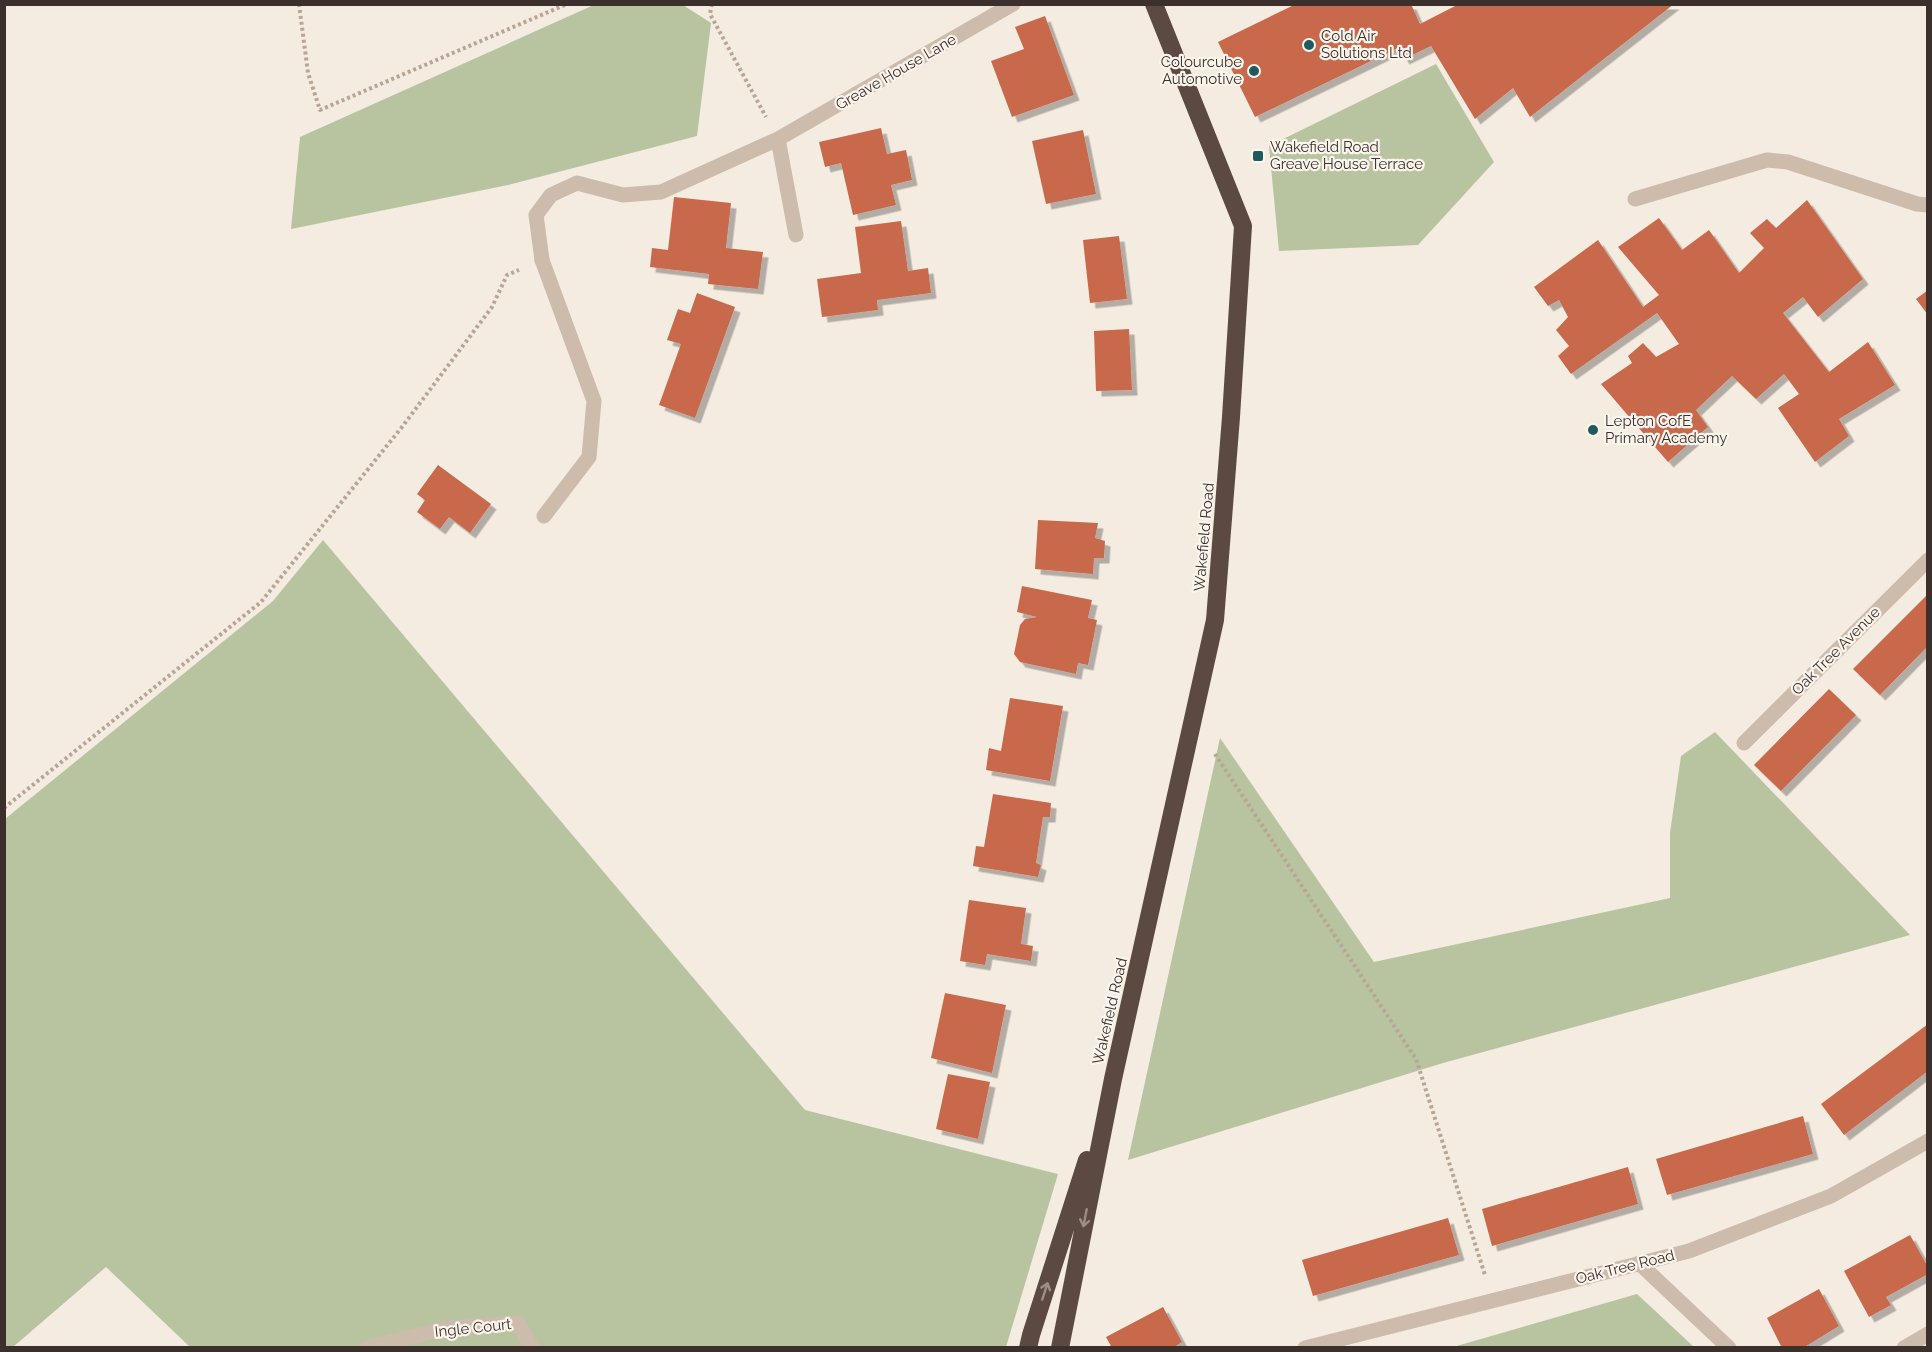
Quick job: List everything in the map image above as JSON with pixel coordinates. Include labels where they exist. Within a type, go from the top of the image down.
[{"type":"highway","name":"Wakefield Road","points":[[1060,1347],[1113,1079],[1215,620],[1231,417],[1243,226],[1154,4]]},
{"type":"highway","name":"Wakefield Road","points":[[1028,1347],[1113,1079]]},
{"type":"street","name":"Greave House Lane","points":[[544,516],[589,457],[594,401],[542,260],[536,215],[551,195],[577,183],[622,195],[661,192],[778,138],[1013,4]]},
{"type":"street","points":[[778,138],[796,235]]},
{"type":"street","points":[[1635,199],[1767,160],[1788,162],[1917,204],[1928,205]]},
{"type":"street","name":"Oak Tree Avenue","points":[[1744,743],[1928,560]]},
{"type":"street","name":"Oak Tree Road","points":[[1305,1347],[1689,1251],[1832,1196],[1928,1141]]},
{"type":"street","points":[[1639,1263],[1729,1347]]},
{"type":"street","name":"Ingle Court","points":[[366,1347],[448,1328],[518,1323],[532,1347]]},
{"type":"street","points":[[1904,1347],[1928,1334]]},
{"type":"path","points":[[299,4],[308,73],[320,110],[567,4]]},
{"type":"path","points":[[712,4],[710,14],[778,138]]},
{"type":"path","points":[[4,808],[261,602],[402,427],[492,307],[507,275],[542,260]]},
{"type":"path","points":[[1193,721],[1416,1059],[1494,1300]]},
{"type":"green space","points":[[596,4],[683,5],[711,23],[697,136],[508,185],[291,229],[300,137]]},
{"type":"green space","points":[[1436,64],[1494,162],[1418,245],[1279,251],[1269,146]]},
{"type":"green space","points":[[323,540],[805,1110],[1058,1174],[1006,1347],[190,1347],[106,1267],[13,1347],[5,1348],[5,819],[273,601]]},
{"type":"green space","points":[[1715,732],[1910,935],[1443,1063],[1128,1160],[1220,738],[1374,962],[1670,898],[1670,833],[1681,756]]},
{"type":"green space","points":[[1637,1294],[1694,1347],[1453,1347]]},
{"type":"building","points":[[1296,4],[1411,4],[1420,24],[1459,4],[1674,4],[1530,117],[1513,88],[1475,119],[1431,46],[1404,59],[1398,48],[1255,117],[1218,42]]},
{"type":"building","points":[[1045,16],[1074,95],[1012,117],[991,61],[1024,49],[1015,27]]},
{"type":"building","points":[[881,128],[887,154],[906,150],[912,180],[891,185],[896,205],[853,215],[841,163],[825,167],[819,142]]},
{"type":"building","points":[[1083,130],[1096,194],[1046,204],[1032,141]]},
{"type":"building","points":[[674,197],[731,203],[726,248],[763,252],[758,289],[708,284],[709,274],[650,267],[652,248],[668,250]]},
{"type":"building","points":[[1807,200],[1863,279],[1818,317],[1803,297],[1783,313],[1829,372],[1868,342],[1895,385],[1839,419],[1849,436],[1815,462],[1778,408],[1799,394],[1784,374],[1756,399],[1732,376],[1696,410],[1708,427],[1668,462],[1601,384],[1632,363],[1628,356],[1643,343],[1656,357],[1679,344],[1657,313],[1571,374],[1558,356],[1569,346],[1556,330],[1568,317],[1559,300],[1548,306],[1534,287],[1598,240],[1643,307],[1659,295],[1618,247],[1659,218],[1682,250],[1709,230],[1739,273],[1764,248],[1750,233],[1767,219],[1776,228]]},
{"type":"building","points":[[901,221],[908,271],[928,268],[931,293],[877,300],[878,310],[822,317],[817,279],[861,273],[855,227]]},
{"type":"building","points":[[1119,236],[1127,299],[1090,303],[1083,240]]},
{"type":"building","points":[[1928,290],[1928,315],[1916,299]]},
{"type":"building","points":[[697,293],[735,307],[695,418],[659,405],[681,344],[667,340],[678,309],[690,313]]},
{"type":"building","points":[[1129,329],[1132,390],[1096,391],[1094,331]]},
{"type":"building","points":[[438,465],[491,504],[470,533],[449,517],[440,529],[417,512],[425,500],[417,494]]},
{"type":"building","points":[[1038,520],[1098,523],[1095,538],[1105,541],[1104,558],[1094,558],[1093,574],[1035,569]]},
{"type":"building","points":[[1022,586],[1092,600],[1088,618],[1097,620],[1088,665],[1078,663],[1076,674],[1020,662],[1014,654],[1020,625],[1025,619],[1037,617],[1017,612]]},
{"type":"building","points":[[1928,594],[1928,646],[1880,695],[1853,669]]},
{"type":"building","points":[[1829,689],[1856,715],[1781,791],[1754,765]]},
{"type":"building","points":[[1010,698],[1063,706],[1050,781],[986,770],[989,748],[1001,751]]},
{"type":"building","points":[[993,794],[1051,803],[1050,817],[1043,817],[1036,863],[1041,865],[1038,877],[973,866],[976,846],[984,847]]},
{"type":"building","points":[[969,900],[1026,908],[1021,944],[1033,946],[1031,961],[987,954],[985,965],[960,961]]},
{"type":"building","points":[[945,993],[1006,1005],[992,1073],[931,1058]]},
{"type":"building","points":[[1928,1024],[1928,1071],[1844,1135],[1821,1104]]},
{"type":"building","points":[[948,1074],[990,1082],[978,1139],[936,1129]]},
{"type":"building","points":[[1803,1116],[1813,1154],[1667,1195],[1656,1159]]},
{"type":"building","points":[[1628,1167],[1638,1204],[1492,1246],[1482,1209]]},
{"type":"building","points":[[1448,1218],[1459,1255],[1313,1296],[1302,1260]]},
{"type":"building","points":[[1910,1235],[1928,1267],[1928,1274],[1886,1297],[1891,1305],[1869,1317],[1844,1271]]},
{"type":"building","points":[[1819,1289],[1839,1326],[1803,1348],[1782,1348],[1767,1318]]},
{"type":"building","points":[[1163,1307],[1182,1342],[1173,1348],[1112,1348],[1106,1337]]},
{"type":"place","name":"Cold Air Solutions Ltd","points":[[1309,45]]},
{"type":"place","name":"Colourcube Automotive","points":[[1254,71]]},
{"type":"place","name":"Wakefield Road Greave House Terrace","points":[[1258,156]]},
{"type":"place","name":"Lepton CofE Primary Academy","points":[[1593,430]]}]
